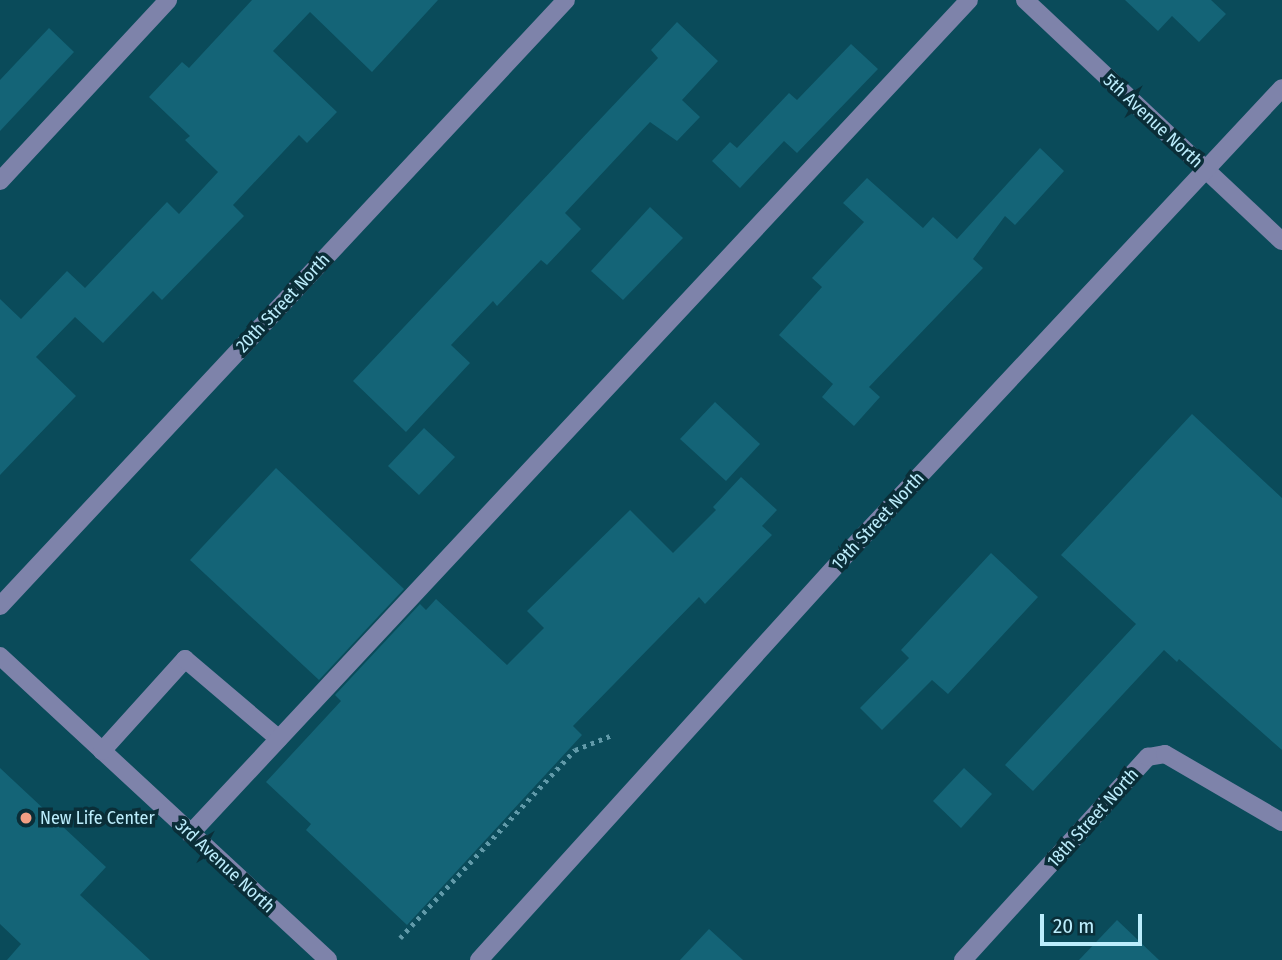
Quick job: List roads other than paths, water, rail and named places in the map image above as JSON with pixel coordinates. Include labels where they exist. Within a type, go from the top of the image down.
[{"type":"street","points":[[0,181],[168,0]]},
{"type":"street","name":"20th Street North","points":[[0,606],[566,0]]},
{"type":"street","points":[[190,834],[969,0]]},
{"type":"street","name":"5th Avenue North","points":[[1025,0],[1282,242]]},
{"type":"street","name":"19th Street North","points":[[479,960],[853,547],[1282,88]]},
{"type":"street","name":"3rd Avenue North","points":[[0,656],[328,960]]},
{"type":"street","points":[[102,751],[185,659],[279,739]]},
{"type":"street","name":"18th Street North","points":[[963,960],[1148,757],[1165,754],[1282,822]]},
{"type":"place","name":"New Life Center","points":[[26,818]]}]
